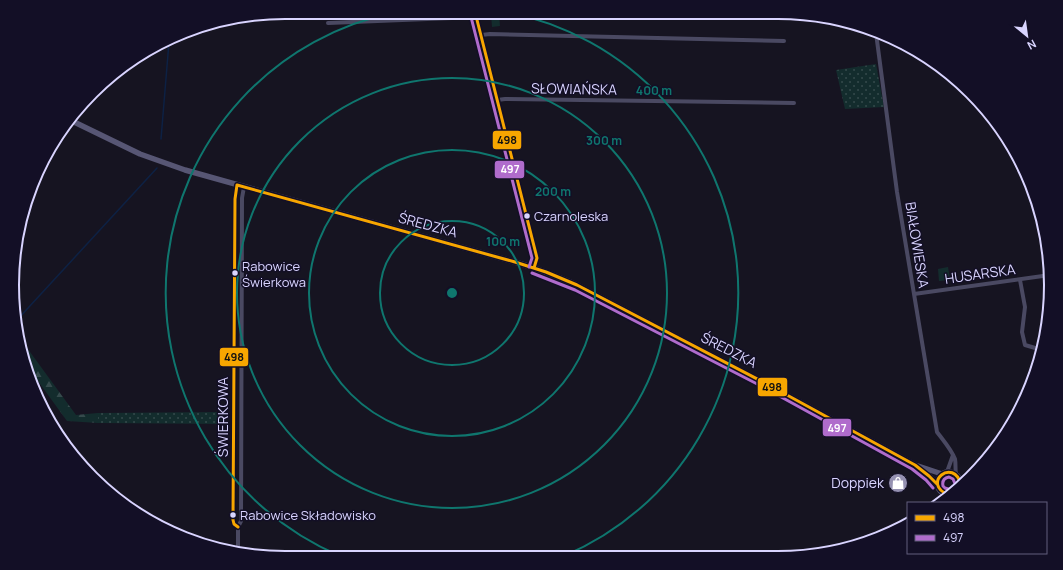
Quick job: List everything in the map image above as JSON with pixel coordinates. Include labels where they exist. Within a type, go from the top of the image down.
[{"type":"street","points":[[328,23],[402,19]]},
{"type":"street","points":[[477,19],[537,258],[534,268]]},
{"type":"street","points":[[481,35],[618,36],[784,41]]},
{"type":"street","name":"BIAŁOWIESKA","points":[[877,38],[897,192],[937,432],[953,455],[956,474]]},
{"type":"street","name":"SŁOWIAŃSKA","points":[[497,100],[794,103]]},
{"type":"street","name":"ŚREDZKA","points":[[75,122],[135,151],[185,170],[534,268],[576,285],[737,368],[915,465],[935,472],[952,472],[956,474]]},
{"type":"street","name":"ŚWIERKOWA","points":[[237,185],[235,199],[233,520],[234,524],[238,527]]},
{"type":"street","name":"ŚWIERKOWA","points":[[238,547],[238,527],[241,521],[242,198],[244,186]]},
{"type":"street","name":"HUSARSKA","points":[[914,294],[1043,276]]},
{"type":"street","points":[[1020,280],[1025,307],[1022,332],[1025,345],[1036,348]]},
{"type":"street","points":[[937,484],[938,478],[945,473],[953,455]]},
{"type":"street","name":"ŚREDZKA","points":[[915,465],[937,484],[942,493]]},
{"type":"street","points":[[956,474],[960,479]]},
{"type":"green space","points":[[491,19],[499,19],[500,26],[492,27]]},
{"type":"green space","points":[[876,64],[884,107],[845,109],[836,70]]},
{"type":"green space","points":[[948,267],[950,280],[939,281],[938,269]]},
{"type":"green space","points":[[26,347],[76,415],[98,413],[98,423],[67,421],[36,378]]},
{"type":"green space","points":[[225,412],[225,424],[98,423],[98,413]]},
{"type":"waterway","points":[[161,139],[169,45]]},
{"type":"waterway","points":[[21,316],[157,168]]},
{"type":"transit line","name":"497","points":[[472,19],[532,258],[529,267]]},
{"type":"transit line","name":"498","points":[[477,19],[537,258],[534,268]]},
{"type":"transit line","name":"498","points":[[237,185],[515,262],[546,272],[577,285],[765,383],[915,465],[937,484]]},
{"type":"transit line","name":"498","points":[[237,185],[235,199],[233,520],[234,524],[238,527]]},
{"type":"transit line","name":"497","points":[[532,273],[575,290],[763,387],[912,469],[926,480],[933,488]]},
{"type":"transit line","name":"498","points":[[945,492],[938,485],[938,479],[942,475],[952,473],[958,480]]},
{"type":"transit line","name":"497","points":[[948,489],[943,486],[943,481],[945,479],[949,477],[953,479],[955,483]]},
{"type":"place","name":"Czarnoleska","points":[[527,216]]},
{"type":"place","name":"Rabowice Świerkowa","points":[[235,273]]},
{"type":"place","name":"Doppiek","points":[[898,483]]},
{"type":"place","name":"Rabowice Składowisko","points":[[233,515]]}]
